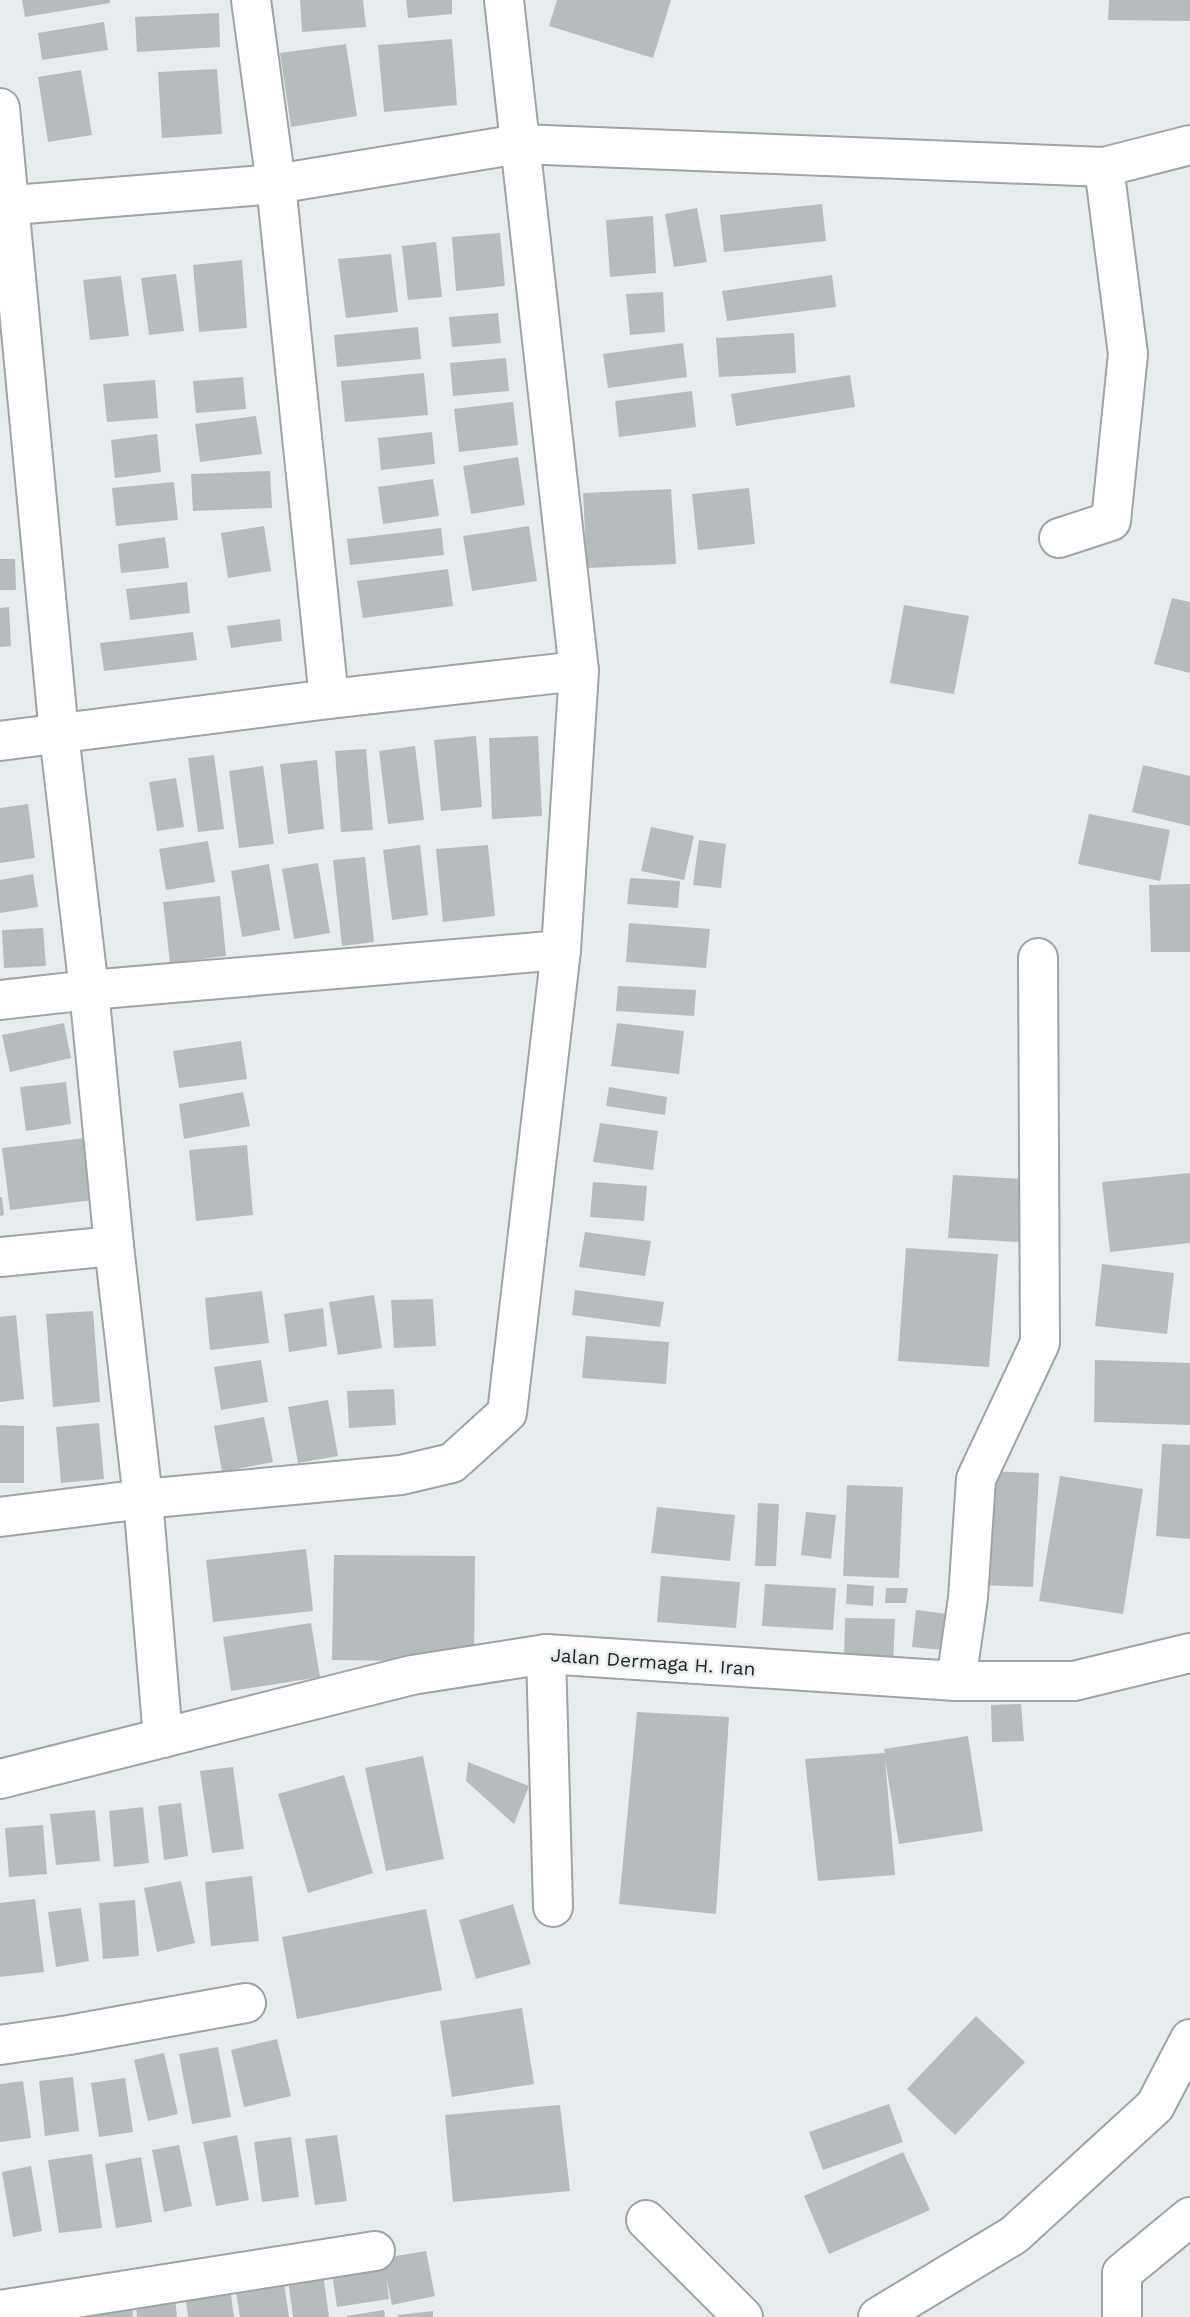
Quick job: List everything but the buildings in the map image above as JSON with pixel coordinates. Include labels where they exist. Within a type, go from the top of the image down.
[{"type":"street","points":[[251,0],[276,184],[329,699]]},
{"type":"street","points":[[0,1517],[143,1499],[401,1475],[452,1463],[507,1413],[561,950],[579,671],[504,0]]},
{"type":"street","points":[[0,108],[5,206],[59,734],[143,1499],[163,1738]]},
{"type":"street","points":[[5,206],[276,184],[519,144],[1104,167],[1190,145]]},
{"type":"street","points":[[1059,538],[1111,521],[1128,354],[1104,167]]},
{"type":"street","points":[[0,741],[329,699],[579,671]]},
{"type":"street","points":[[0,1000],[561,950]]},
{"type":"street","points":[[956,1682],[968,1598],[976,1479],[1040,1343],[1038,958]]},
{"type":"street","points":[[0,1256],[114,1246]]},
{"type":"street","name":"Jalan Dermaga H. Iran","points":[[0,1779],[412,1675],[546,1654],[956,1682],[1074,1681],[1190,1653]]},
{"type":"street","points":[[546,1654],[553,1907]]},
{"type":"street","points":[[0,2045],[246,2003]]},
{"type":"street","points":[[878,2317],[1014,2235],[1155,2106],[1190,2039]]},
{"type":"street","points":[[1122,2317],[1122,2273],[1190,2217]]},
{"type":"street","points":[[646,2220],[743,2317]]},
{"type":"street","points":[[0,2310],[375,2252]]}]
